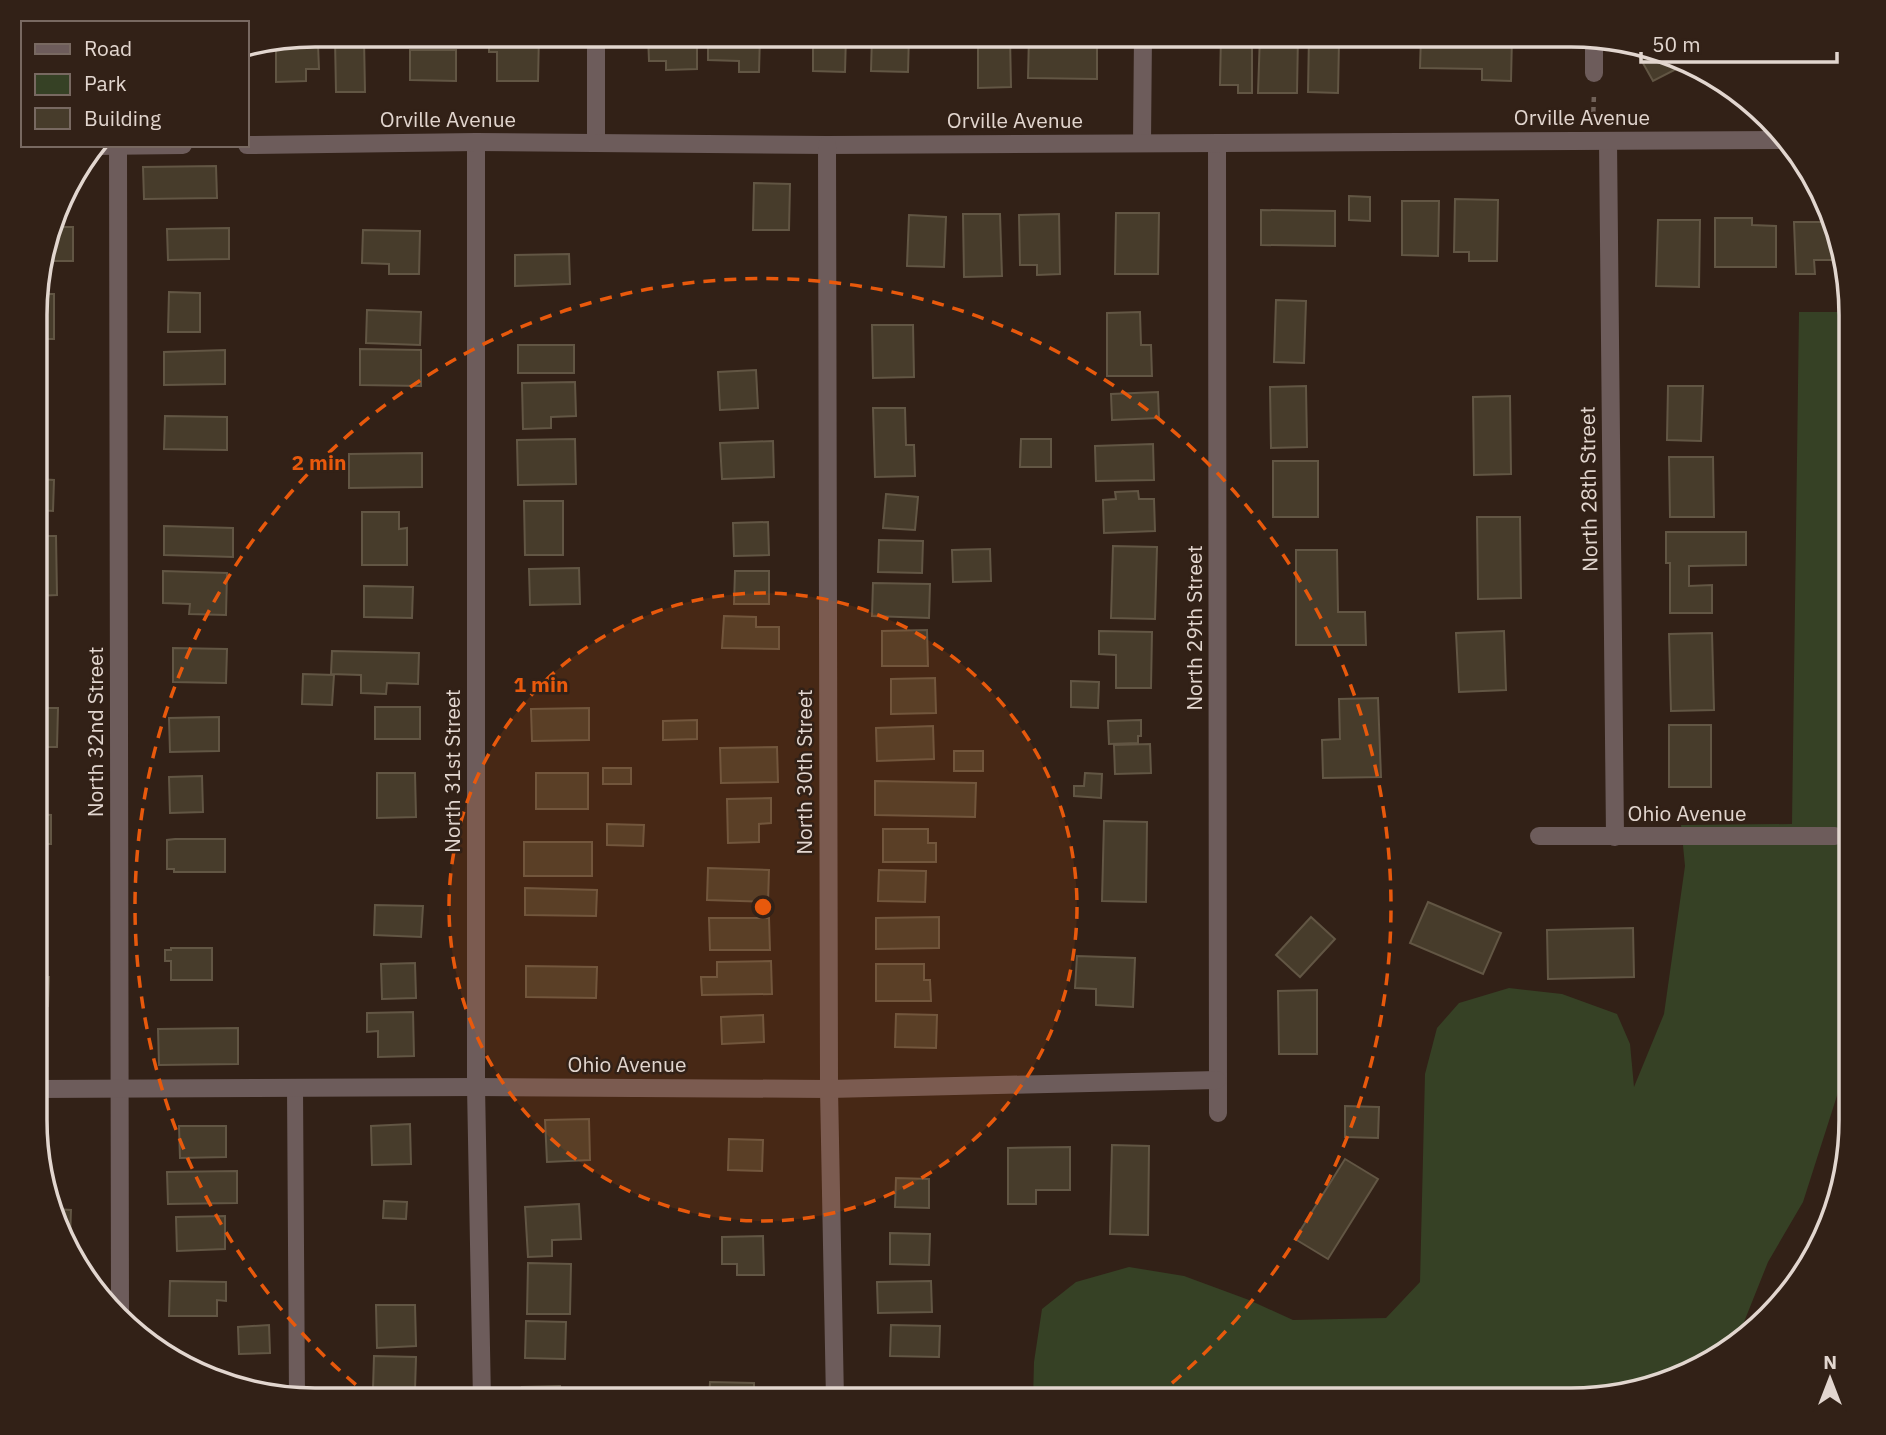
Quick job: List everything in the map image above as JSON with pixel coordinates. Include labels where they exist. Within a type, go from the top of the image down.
[{"type":"street","points":[[596,47],[596,142]]},
{"type":"street","points":[[1142,142],[1143,47]]},
{"type":"street","points":[[1594,49],[1594,73]]},
{"type":"street","name":"Orville Avenue","points":[[248,145],[476,142],[827,145],[1773,140]]},
{"type":"street","name":"North 28th Street","points":[[1601,141],[1615,837]]},
{"type":"street","name":"North 31st Street","points":[[476,142],[477,1087],[482,1388]]},
{"type":"street","name":"North 29th Street","points":[[1217,144],[1218,1113]]},
{"type":"street","name":"North 30th Street","points":[[827,145],[829,1089],[835,1388]]},
{"type":"street","name":"North 32nd Street","points":[[118,147],[120,1302]]},
{"type":"street","name":"Ohio Avenue","points":[[1539,836],[1835,836]]},
{"type":"street","name":"Ohio Avenue","points":[[47,1089],[829,1089],[1217,1080]]},
{"type":"lane","points":[[295,1088],[297,1387]]},
{"type":"path","points":[[1594,73],[1601,141]]},
{"type":"green space","points":[[1799,312],[1839,312],[1839,1089],[1803,1202],[1768,1262],[1743,1324],[1705,1352],[1657,1374],[1623,1383],[1588,1387],[1033,1388],[1034,1362],[1042,1309],[1076,1282],[1129,1267],[1184,1276],[1293,1320],[1386,1318],[1420,1282],[1425,1074],[1437,1028],[1459,1003],[1509,988],[1562,994],[1617,1014],[1630,1044],[1634,1087],[1664,1014],[1685,866],[1681,825],[1792,824]]},
{"type":"building","points":[[318,47],[319,69],[306,69],[306,81],[276,82],[276,50]]},
{"type":"building","points":[[335,47],[364,47],[365,92],[336,92]]},
{"type":"building","points":[[489,47],[539,47],[538,81],[497,81],[497,52],[489,52]]},
{"type":"building","points":[[648,47],[697,47],[697,69],[666,70],[666,61],[649,61]]},
{"type":"building","points":[[708,47],[760,47],[759,72],[739,72],[739,61],[708,60]]},
{"type":"building","points":[[813,47],[846,47],[845,72],[813,71]]},
{"type":"building","points":[[872,47],[909,47],[908,72],[871,71]]},
{"type":"building","points":[[978,47],[1010,47],[1011,87],[978,88]]},
{"type":"building","points":[[1029,47],[1097,47],[1097,79],[1028,78]]},
{"type":"building","points":[[1221,47],[1252,47],[1252,93],[1238,93],[1238,85],[1220,85]]},
{"type":"building","points":[[1260,47],[1298,47],[1297,93],[1258,93]]},
{"type":"building","points":[[1309,47],[1339,47],[1338,93],[1308,92]]},
{"type":"building","points":[[1421,47],[1512,47],[1511,81],[1482,80],[1482,69],[1420,68]]},
{"type":"building","points":[[410,50],[456,50],[456,81],[410,80]]},
{"type":"building","points":[[1639,56],[1676,69],[1653,81]]},
{"type":"building","points":[[216,166],[217,198],[144,199],[143,167]]},
{"type":"building","points":[[754,183],[790,184],[789,230],[753,230]]},
{"type":"building","points":[[1349,196],[1370,197],[1370,221],[1349,220]]},
{"type":"building","points":[[1455,199],[1498,200],[1497,261],[1469,261],[1469,252],[1454,252]]},
{"type":"building","points":[[1402,201],[1439,201],[1438,256],[1402,255]]},
{"type":"building","points":[[1261,210],[1335,211],[1335,246],[1261,245]]},
{"type":"building","points":[[1116,213],[1159,213],[1158,274],[1115,274]]},
{"type":"building","points":[[963,214],[1000,214],[1002,276],[964,277]]},
{"type":"building","points":[[1059,214],[1060,274],[1037,275],[1037,265],[1020,265],[1019,215]]},
{"type":"building","points":[[909,215],[946,217],[944,267],[907,266]]},
{"type":"building","points":[[1715,218],[1752,218],[1752,225],[1776,226],[1776,267],[1715,267]]},
{"type":"building","points":[[1658,220],[1700,220],[1699,287],[1656,286]]},
{"type":"building","points":[[1794,222],[1822,222],[1833,260],[1814,260],[1815,274],[1796,274]]},
{"type":"building","points":[[62,227],[73,227],[73,261],[52,261]]},
{"type":"building","points":[[229,228],[229,259],[168,260],[167,229]]},
{"type":"building","points":[[363,230],[420,231],[419,274],[389,274],[389,264],[362,263]]},
{"type":"building","points":[[569,254],[570,284],[515,286],[515,255]]},
{"type":"building","points":[[169,292],[200,293],[200,332],[168,332]]},
{"type":"building","points":[[48,294],[54,294],[54,339],[47,339]]},
{"type":"building","points":[[1276,300],[1306,301],[1304,363],[1274,362]]},
{"type":"building","points":[[367,310],[421,312],[420,345],[366,343]]},
{"type":"building","points":[[1140,312],[1141,345],[1151,345],[1152,376],[1107,376],[1107,313]]},
{"type":"building","points":[[872,325],[913,325],[914,377],[873,378]]},
{"type":"building","points":[[518,345],[574,345],[574,373],[518,373]]},
{"type":"building","points":[[360,349],[421,350],[421,386],[360,385]]},
{"type":"building","points":[[225,350],[225,384],[164,385],[164,352]]},
{"type":"building","points":[[756,370],[758,408],[720,410],[718,372]]},
{"type":"building","points":[[575,382],[576,416],[551,417],[551,428],[523,429],[522,383]]},
{"type":"building","points":[[1306,386],[1307,447],[1271,448],[1270,387]]},
{"type":"building","points":[[1668,386],[1703,386],[1701,441],[1667,440]]},
{"type":"building","points":[[1158,392],[1159,418],[1112,420],[1111,394]]},
{"type":"building","points":[[1510,396],[1511,474],[1474,475],[1473,397]]},
{"type":"building","points":[[873,408],[905,408],[906,445],[914,445],[915,476],[875,477]]},
{"type":"building","points":[[165,416],[227,417],[227,450],[164,449]]},
{"type":"building","points":[[575,439],[576,484],[518,485],[517,440]]},
{"type":"building","points":[[1021,439],[1051,439],[1051,467],[1020,467]]},
{"type":"building","points":[[773,441],[774,477],[722,479],[720,443]]},
{"type":"building","points":[[1153,444],[1154,480],[1096,481],[1095,446]]},
{"type":"building","points":[[422,453],[422,487],[349,488],[349,454]]},
{"type":"building","points":[[1669,457],[1713,457],[1714,517],[1670,517]]},
{"type":"building","points":[[1273,461],[1318,461],[1318,517],[1273,517]]},
{"type":"building","points":[[47,480],[54,480],[53,511],[47,511]]},
{"type":"building","points":[[1138,491],[1139,499],[1154,499],[1155,531],[1104,533],[1103,500],[1116,499],[1115,492]]},
{"type":"building","points":[[886,494],[918,497],[915,530],[883,528]]},
{"type":"building","points":[[524,501],[563,501],[563,555],[525,555]]},
{"type":"building","points":[[362,512],[399,512],[399,529],[407,528],[407,565],[362,565]]},
{"type":"building","points":[[1477,517],[1520,517],[1521,598],[1478,599]]},
{"type":"building","points":[[768,522],[769,555],[734,556],[733,523]]},
{"type":"building","points":[[164,526],[233,528],[233,557],[164,555]]},
{"type":"building","points":[[1666,532],[1746,532],[1746,565],[1689,566],[1689,586],[1712,585],[1712,613],[1670,613],[1670,563],[1666,563]]},
{"type":"building","points":[[47,536],[56,536],[57,595],[47,596]]},
{"type":"building","points":[[879,540],[923,541],[922,573],[878,572]]},
{"type":"building","points":[[1113,546],[1157,547],[1155,619],[1111,618]]},
{"type":"building","points":[[990,549],[991,581],[953,582],[952,550]]},
{"type":"building","points":[[1296,550],[1337,550],[1338,612],[1365,612],[1366,645],[1296,645]]},
{"type":"building","points":[[579,568],[580,604],[530,605],[529,569]]},
{"type":"building","points":[[163,571],[227,573],[226,615],[189,614],[190,604],[163,603]]},
{"type":"building","points":[[735,571],[769,571],[769,604],[734,604]]},
{"type":"building","points":[[873,583],[930,584],[929,618],[872,616]]},
{"type":"building","points":[[364,586],[413,587],[412,618],[364,617]]},
{"type":"building","points":[[724,616],[756,617],[756,627],[779,627],[779,649],[722,648]]},
{"type":"building","points":[[927,630],[928,666],[882,666],[882,631]]},
{"type":"building","points":[[1099,631],[1152,632],[1151,688],[1116,688],[1116,655],[1099,654]]},
{"type":"building","points":[[1504,631],[1506,690],[1459,692],[1456,633]]},
{"type":"building","points":[[1712,633],[1714,710],[1671,711],[1669,634]]},
{"type":"building","points":[[173,648],[227,649],[226,683],[173,682]]},
{"type":"building","points":[[332,651],[419,653],[418,684],[387,683],[386,694],[361,693],[361,675],[331,674]]},
{"type":"building","points":[[303,674],[334,675],[332,705],[302,704]]},
{"type":"building","points":[[935,678],[936,713],[891,714],[891,679]]},
{"type":"building","points":[[1071,681],[1099,682],[1098,708],[1071,707]]},
{"type":"building","points":[[1378,698],[1381,777],[1323,778],[1322,740],[1340,739],[1339,699]]},
{"type":"building","points":[[375,707],[420,707],[420,739],[375,739]]},
{"type":"building","points":[[47,708],[58,708],[57,747],[47,747]]},
{"type":"building","points":[[589,708],[589,740],[532,741],[531,709]]},
{"type":"building","points":[[219,717],[219,751],[170,752],[169,718]]},
{"type":"building","points":[[697,720],[697,739],[663,740],[663,721]]},
{"type":"building","points":[[1141,720],[1138,743],[1109,744],[1108,721]]},
{"type":"building","points":[[1669,725],[1711,725],[1711,787],[1669,787]]},
{"type":"building","points":[[933,726],[934,759],[877,761],[876,728]]},
{"type":"building","points":[[1150,744],[1151,773],[1115,774],[1114,745]]},
{"type":"building","points":[[777,747],[778,782],[721,783],[720,748]]},
{"type":"building","points":[[954,751],[983,751],[983,771],[954,771]]},
{"type":"building","points":[[603,768],[631,768],[631,784],[603,784]]},
{"type":"building","points":[[377,773],[415,773],[416,817],[377,818]]},
{"type":"building","points":[[536,773],[588,773],[588,809],[536,809]]},
{"type":"building","points":[[1085,773],[1102,774],[1101,798],[1074,796],[1074,786],[1084,786]]},
{"type":"building","points":[[202,776],[203,812],[170,813],[169,777]]},
{"type":"building","points":[[875,781],[976,783],[975,817],[875,815]]},
{"type":"building","points":[[771,798],[771,823],[759,824],[759,842],[728,843],[727,799]]},
{"type":"building","points":[[47,815],[51,815],[51,844],[47,844]]},
{"type":"building","points":[[1104,821],[1147,822],[1146,902],[1102,901]]},
{"type":"building","points":[[607,824],[644,825],[643,846],[607,845]]},
{"type":"building","points":[[883,829],[928,829],[928,843],[936,843],[936,862],[883,862]]},
{"type":"building","points":[[225,839],[225,872],[174,872],[174,869],[167,869],[167,840]]},
{"type":"building","points":[[524,842],[592,842],[592,876],[524,876]]},
{"type":"building","points":[[708,868],[769,870],[768,902],[707,900]]},
{"type":"building","points":[[879,870],[926,871],[925,902],[878,901]]},
{"type":"building","points":[[525,888],[597,890],[596,916],[525,915]]},
{"type":"building","points":[[1428,902],[1501,933],[1483,974],[1410,943]]},
{"type":"building","points":[[375,905],[423,906],[421,937],[374,935]]},
{"type":"building","points":[[939,917],[939,948],[876,949],[876,918]]},
{"type":"building","points":[[1311,917],[1335,939],[1300,977],[1276,955]]},
{"type":"building","points":[[709,918],[769,918],[770,950],[710,950]]},
{"type":"building","points":[[1633,928],[1634,977],[1548,979],[1547,930]]},
{"type":"building","points":[[212,948],[212,980],[171,980],[171,961],[165,961],[165,950]]},
{"type":"building","points":[[1077,956],[1135,958],[1133,1007],[1096,1005],[1096,989],[1075,988]]},
{"type":"building","points":[[771,961],[772,994],[702,995],[701,977],[717,977],[717,962]]},
{"type":"building","points":[[415,963],[416,998],[382,999],[381,964]]},
{"type":"building","points":[[876,964],[924,964],[924,980],[930,980],[931,1001],[876,1001]]},
{"type":"building","points":[[526,966],[597,967],[596,998],[526,997]]},
{"type":"building","points":[[47,977],[49,977],[48,1006]]},
{"type":"building","points":[[1317,990],[1317,1054],[1279,1054],[1278,991]]},
{"type":"building","points":[[413,1012],[414,1056],[378,1057],[378,1031],[367,1032],[367,1013]]},
{"type":"building","points":[[896,1014],[937,1015],[936,1048],[895,1047]]},
{"type":"building","points":[[763,1015],[764,1042],[722,1044],[721,1017]]},
{"type":"building","points":[[238,1028],[238,1064],[159,1065],[158,1029]]},
{"type":"building","points":[[1345,1106],[1379,1107],[1378,1138],[1345,1137]]},
{"type":"building","points":[[589,1119],[590,1160],[547,1162],[545,1120]]},
{"type":"building","points":[[410,1124],[411,1164],[372,1165],[371,1126]]},
{"type":"building","points":[[179,1126],[226,1126],[226,1157],[180,1158]]},
{"type":"building","points":[[729,1139],[763,1140],[762,1171],[728,1170]]},
{"type":"building","points":[[1112,1145],[1149,1146],[1148,1235],[1110,1234]]},
{"type":"building","points":[[1070,1147],[1070,1190],[1036,1190],[1036,1204],[1008,1204],[1008,1148]]},
{"type":"building","points":[[1345,1159],[1378,1179],[1328,1259],[1295,1239]]},
{"type":"building","points":[[237,1171],[237,1203],[168,1204],[167,1172]]},
{"type":"building","points":[[896,1178],[929,1179],[929,1208],[895,1207]]},
{"type":"building","points":[[384,1201],[407,1202],[406,1219],[383,1218]]},
{"type":"building","points":[[579,1204],[581,1239],[552,1240],[552,1256],[528,1257],[525,1207]]},
{"type":"building","points":[[63,1209],[71,1210],[70,1227]]},
{"type":"building","points":[[225,1216],[225,1249],[177,1251],[176,1217]]},
{"type":"building","points":[[890,1233],[930,1234],[929,1265],[890,1264]]},
{"type":"building","points":[[763,1236],[764,1275],[737,1275],[737,1264],[722,1264],[722,1237]]},
{"type":"building","points":[[528,1263],[571,1264],[570,1314],[527,1314]]},
{"type":"building","points":[[170,1281],[226,1282],[226,1301],[217,1300],[217,1316],[169,1316]]},
{"type":"building","points":[[931,1281],[932,1312],[878,1313],[877,1282]]},
{"type":"building","points":[[376,1305],[415,1305],[416,1346],[377,1348]]},
{"type":"building","points":[[526,1321],[566,1322],[565,1359],[525,1358]]},
{"type":"building","points":[[269,1325],[270,1353],[239,1354],[238,1327]]},
{"type":"building","points":[[891,1325],[940,1326],[939,1357],[890,1356]]},
{"type":"building","points":[[374,1356],[416,1357],[415,1388],[373,1388]]},
{"type":"building","points":[[710,1382],[754,1383],[754,1388],[710,1388]]},
{"type":"building","points":[[560,1386],[560,1388],[522,1388]]}]
